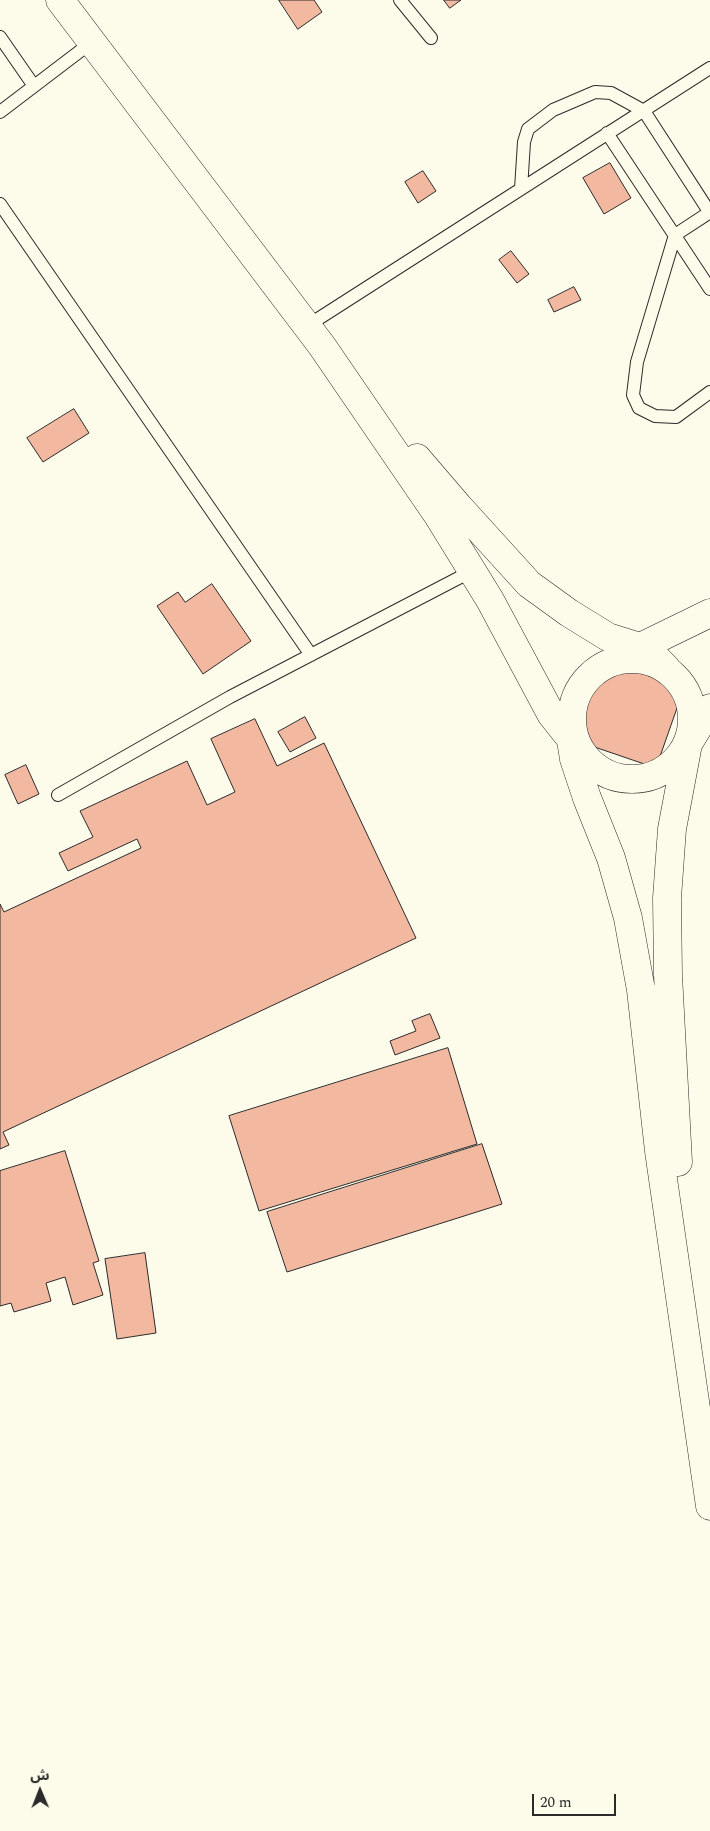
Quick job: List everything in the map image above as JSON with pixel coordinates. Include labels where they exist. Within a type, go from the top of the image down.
[{"type":"main road","points":[[60,0],[315,336],[437,514],[494,608],[551,714],[576,740],[600,771],[618,778],[639,779],[659,773],[676,761],[710,708]]},
{"type":"main road","points":[[315,336],[459,507],[530,584],[569,613],[608,637],[640,647],[655,657],[682,683],[691,702],[693,723],[672,829],[667,898],[668,975],[687,1338]]},
{"type":"main road","points":[[710,613],[594,672],[581,686],[573,703],[576,740],[574,759],[611,858],[628,918],[641,990],[659,1151],[710,1506]]},
{"type":"main road","points":[[611,662],[630,658],[649,660],[666,668]]},
{"type":"lane","points":[[400,0],[431,38]]},
{"type":"lane","points":[[0,37],[34,86]]},
{"type":"lane","points":[[0,112],[92,42]]},
{"type":"lane","points":[[315,336],[522,189],[710,68]]},
{"type":"lane","points":[[522,189],[524,142],[528,129],[553,110],[595,92],[610,93],[644,111],[710,212],[674,235],[637,362],[632,394],[639,408],[654,416],[676,417],[710,392]]},
{"type":"lane","points":[[608,134],[710,289]]},
{"type":"lane","points":[[0,204],[311,655]]},
{"type":"lane","points":[[58,795],[230,697],[472,571]]},
{"type":"building","points":[[279,0],[314,0],[322,12],[298,29]]},
{"type":"building","points":[[444,0],[461,0],[450,8]]},
{"type":"building","points":[[610,163],[631,198],[604,214],[583,178]]},
{"type":"building","points":[[423,171],[436,191],[418,203],[405,182]]},
{"type":"building","points":[[511,251],[529,274],[517,283],[499,260]]},
{"type":"building","points":[[574,287],[581,300],[554,312],[548,300]]},
{"type":"building","points":[[74,409],[89,433],[43,462],[27,438]]},
{"type":"building","points":[[212,584],[251,641],[203,674],[157,606],[178,592],[185,602]]},
{"type":"building","points":[[608,662],[684,688],[656,768],[574,740],[593,684],[599,686]]},
{"type":"building","points":[[305,717],[316,738],[290,752],[278,732]]},
{"type":"building","points":[[255,719],[277,766],[324,743],[416,938],[3,1132],[9,1145],[0,1149],[0,904],[4,912],[141,848],[137,839],[68,871],[59,853],[93,837],[80,811],[187,761],[207,805],[235,792],[211,739]]},
{"type":"building","points":[[26,765],[39,794],[18,804],[5,775]]},
{"type":"building","points":[[430,1014],[440,1038],[395,1055],[390,1041],[416,1031],[412,1021]]},
{"type":"building","points":[[448,1048],[477,1144],[259,1211],[229,1116]]},
{"type":"building","points":[[482,1144],[502,1204],[287,1272],[267,1212]]},
{"type":"building","points":[[65,1151],[99,1261],[93,1263],[103,1295],[73,1305],[65,1277],[46,1283],[51,1301],[14,1312],[11,1303],[0,1306],[0,1171]]},
{"type":"building","points":[[145,1253],[156,1333],[117,1339],[105,1259]]}]
